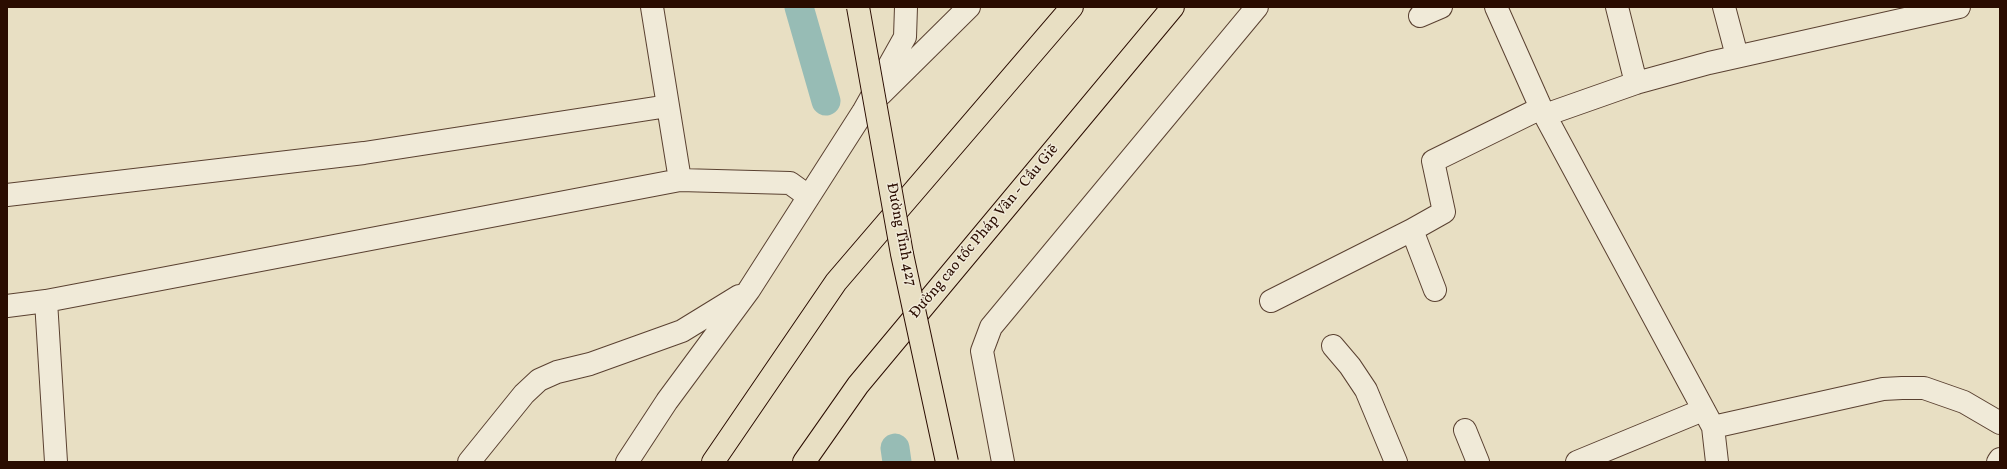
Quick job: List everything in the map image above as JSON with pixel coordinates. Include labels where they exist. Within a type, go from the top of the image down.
[{"type":"main road","name":"Đường Tỉnh 427","points":[[858,7],[902,254],[947,462]]},
{"type":"main road","points":[[713,462],[836,282],[1072,7]]},
{"type":"main road","name":"Đường cao tốc Pháp Vân - Cầu Giẽ","points":[[804,462],[858,385],[1173,7]]},
{"type":"street","points":[[652,7],[680,180]]},
{"type":"street","points":[[627,462],[667,401],[749,290],[863,112],[905,37],[906,7]]},
{"type":"street","points":[[863,112],[969,7]]},
{"type":"street","points":[[1003,462],[982,351],[991,327],[1257,7]]},
{"type":"street","points":[[1420,16],[1441,7]]},
{"type":"street","points":[[1496,7],[1543,112],[1708,418],[1717,462]]},
{"type":"street","points":[[1617,7],[1636,83]]},
{"type":"street","points":[[1724,7],[1737,56]]},
{"type":"street","points":[[1271,301],[1412,230],[1444,212],[1433,161],[1543,112],[1636,83],[1737,56],[1959,7]]},
{"type":"street","points":[[7,195],[364,153],[668,106]]},
{"type":"street","points":[[7,306],[46,301],[680,180],[790,183],[808,196]]},
{"type":"street","points":[[1412,230],[1435,290]]},
{"type":"street","points":[[469,462],[524,394],[539,380],[557,372],[590,364],[682,332],[749,290]]},
{"type":"street","points":[[46,301],[56,462]]},
{"type":"street","points":[[1333,346],[1350,366],[1366,390],[1396,462]]},
{"type":"street","points":[[1577,462],[1708,418],[1883,389],[1924,388],[1964,402],[1999,420]]},
{"type":"street","points":[[1465,430],[1478,462]]},
{"type":"waterway","points":[[799,7],[826,101]]},
{"type":"waterway","points":[[895,448],[897,462]]}]
